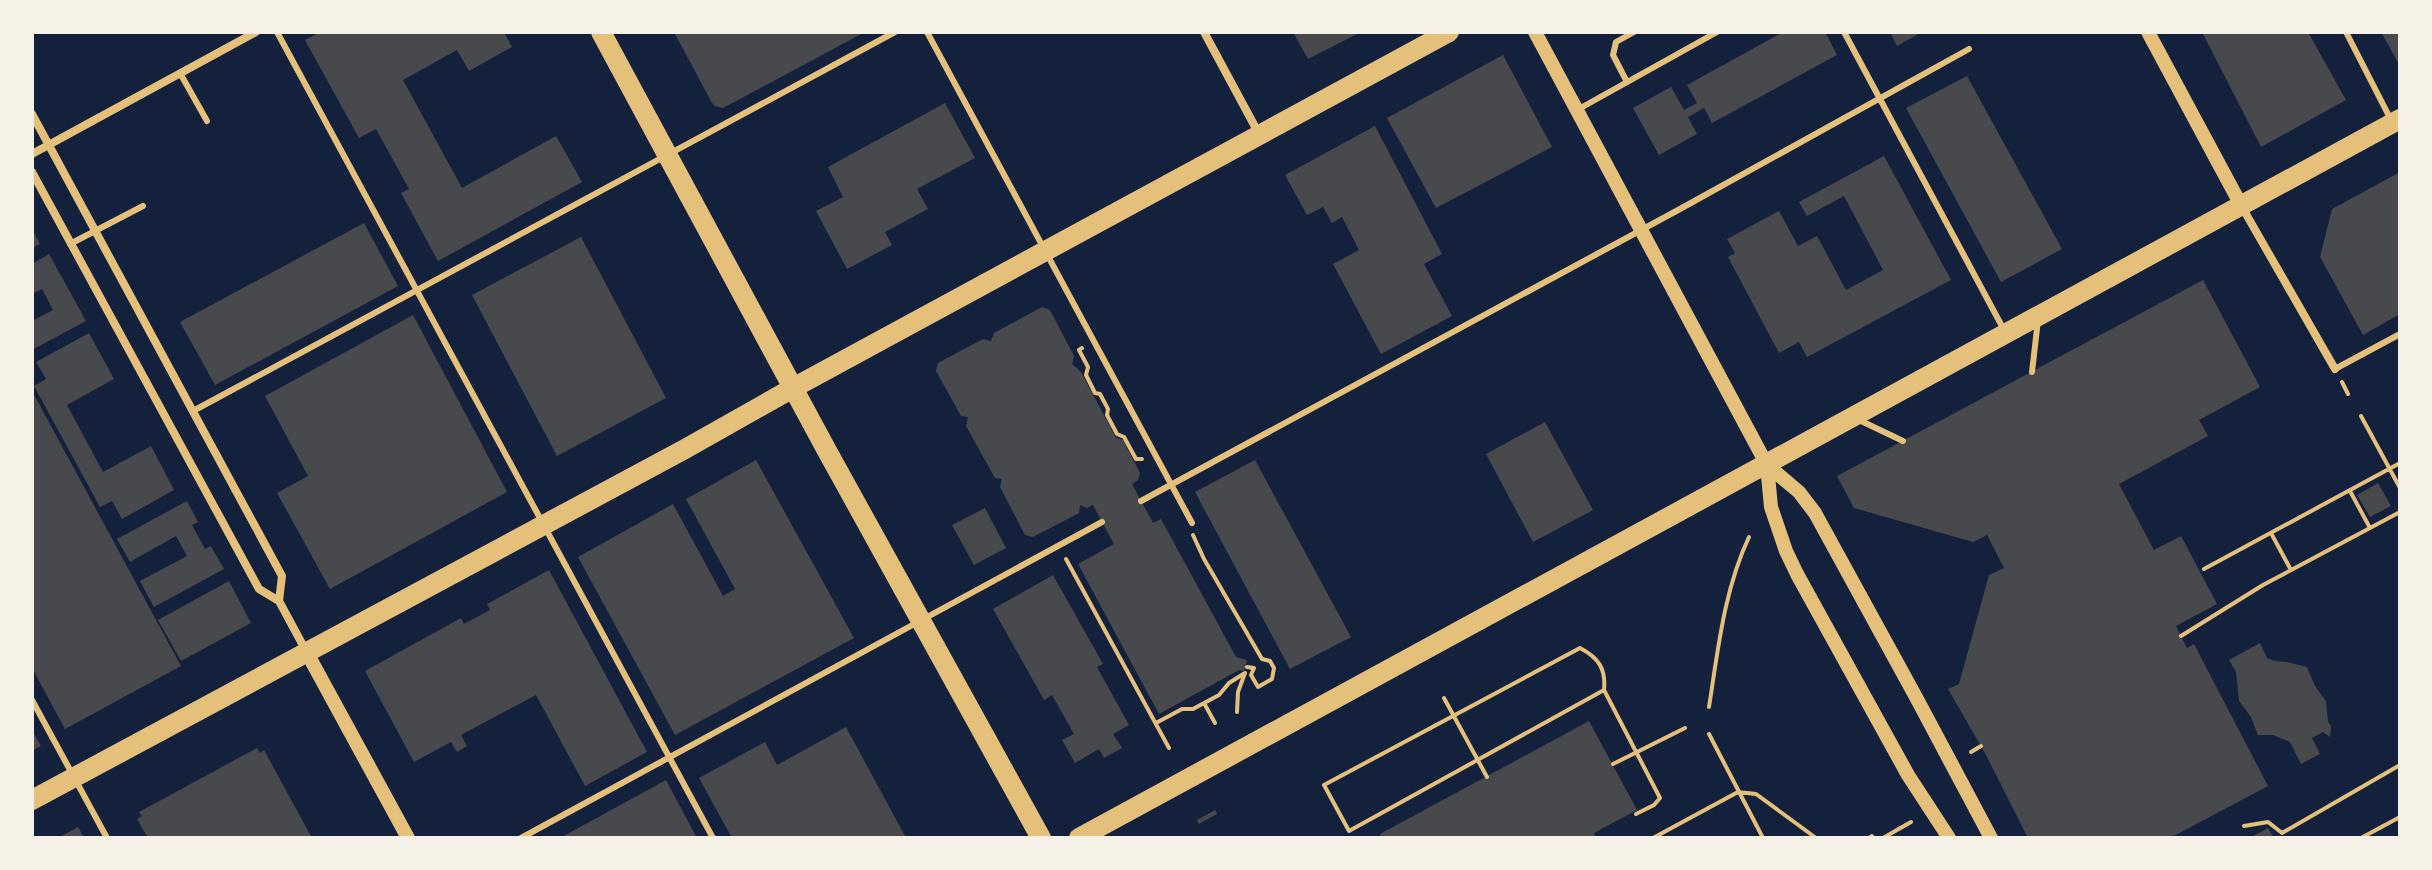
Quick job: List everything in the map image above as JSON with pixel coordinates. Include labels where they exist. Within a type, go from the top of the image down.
[{"type":"main road","points":[[601,32],[1041,838]]},
{"type":"main road","points":[[32,800],[1449,32]]},
{"type":"main road","points":[[1079,838],[2396,121]]},
{"type":"street","points":[[32,154],[256,32]]},
{"type":"street","points":[[1204,32],[1260,135]]},
{"type":"street","points":[[1535,32],[1767,465],[1799,492],[1815,513],[1991,838]]},
{"type":"street","points":[[2148,32],[2242,207],[2335,369]]},
{"type":"street","points":[[32,114],[282,576],[279,601]]},
{"type":"street","points":[[32,172],[259,589],[279,601],[408,838]]},
{"type":"street","points":[[1767,465],[1771,507],[1797,574],[1908,775],[1949,838]]},
{"type":"lane","points":[[277,32],[713,838]]},
{"type":"lane","points":[[193,411],[895,32]]},
{"type":"lane","points":[[927,32],[1192,523]]},
{"type":"lane","points":[[1627,82],[1613,55],[1616,42],[1634,32]]},
{"type":"lane","points":[[1577,110],[1717,32]]},
{"type":"lane","points":[[1844,32],[2006,333]]},
{"type":"lane","points":[[2346,32],[2396,121]]},
{"type":"lane","points":[[1141,501],[1969,49]]},
{"type":"lane","points":[[180,73],[207,121]]},
{"type":"lane","points":[[70,244],[143,206]]},
{"type":"lane","points":[[2032,372],[2039,316]]},
{"type":"lane","points":[[2335,369],[2400,334]]},
{"type":"lane","points":[[1852,417],[1903,441]]},
{"type":"lane","points":[[521,838],[1102,522]]},
{"type":"lane","points":[[32,700],[107,838]]},
{"type":"path","points":[[1091,344],[1079,350],[1088,367],[1086,375],[1089,386],[1104,401],[1111,427],[1124,437]]},
{"type":"path","points":[[2361,416],[2400,488]]},
{"type":"path","points":[[2204,569],[2400,463]]},
{"type":"path","points":[[2350,491],[2370,528]]},
{"type":"path","points":[[2181,636],[2291,570],[2400,512]]},
{"type":"path","points":[[2271,533],[2291,570]]},
{"type":"path","points":[[1709,707],[1728,595],[1749,537]]},
{"type":"path","points":[[1066,559],[1169,748]]},
{"type":"path","points":[[1604,690],[1349,831],[1324,785],[1580,648],[1592,654],[1601,665],[1604,690],[1660,798],[1654,805],[1636,814]]},
{"type":"path","points":[[1254,668],[1262,659]]},
{"type":"path","points":[[1237,712],[1238,692],[1247,667]]},
{"type":"path","points":[[1156,723],[1219,695],[1229,683],[1245,673]]},
{"type":"path","points":[[1444,698],[1487,777]]},
{"type":"path","points":[[1204,703],[1215,723]]},
{"type":"path","points":[[1613,764],[1685,728]]},
{"type":"path","points":[[1709,734],[1763,838]]},
{"type":"path","points":[[1971,752],[1981,746]]},
{"type":"path","points":[[2244,826],[2268,822],[2282,833],[2398,766],[2400,773]]},
{"type":"path","points":[[1653,838],[1738,792],[1756,794],[1816,838]]},
{"type":"path","points":[[2361,838],[2400,817]]},
{"type":"path","points":[[1883,838],[1911,822]]},
{"type":"building","points":[[320,32],[504,32],[512,47],[469,71],[457,50],[403,80],[462,188],[556,136],[582,182],[438,261],[401,193],[409,189],[376,129],[359,138],[305,40]]},
{"type":"building","points":[[674,32],[865,32],[723,108],[712,103]]},
{"type":"building","points":[[1293,32],[1361,32],[1308,59]]},
{"type":"building","points":[[1783,32],[1825,32],[1837,55],[1712,123],[1704,108],[1688,117],[1697,134],[1659,155],[1633,108],[1671,87],[1684,110],[1697,103],[1687,85]]},
{"type":"building","points":[[1890,32],[1922,32],[1897,46]]},
{"type":"building","points":[[2202,32],[2308,32],[2346,100],[2261,147]]},
{"type":"building","points":[[2381,32],[2400,32],[2400,66]]},
{"type":"building","points":[[1503,55],[1552,147],[1436,208],[1387,118]]},
{"type":"building","points":[[1967,76],[2062,249],[2001,282],[1906,108]]},
{"type":"building","points":[[945,103],[975,158],[917,189],[928,209],[885,232],[892,245],[847,269],[816,211],[843,197],[828,167]]},
{"type":"building","points":[[1375,126],[1442,254],[1424,264],[1452,316],[1381,354],[1333,264],[1359,250],[1342,217],[1332,223],[1323,207],[1307,215],[1285,175]]},
{"type":"building","points":[[1884,156],[1951,280],[1807,357],[1799,342],[1779,353],[1728,257],[1735,253],[1727,239],[1779,211],[1798,246],[1817,236],[1846,290],[1883,270],[1844,196],[1807,216],[1799,202]]},
{"type":"building","points":[[2400,172],[2400,314],[2363,335],[2320,257],[2332,209]]},
{"type":"building","points":[[364,223],[398,286],[215,385],[180,322]]},
{"type":"building","points":[[32,229],[40,244],[32,248]]},
{"type":"building","points":[[581,237],[666,398],[557,456],[472,295]]},
{"type":"building","points":[[49,254],[86,321],[32,350],[32,321],[53,310],[42,289],[32,294],[32,264]]},
{"type":"building","points":[[2203,280],[2260,387],[2199,420],[2208,436],[2119,484],[2154,550],[2181,536],[2217,604],[2176,626],[2187,648],[2194,644],[2268,786],[2170,838],[2028,838],[1948,689],[1959,684],[1989,575],[2004,568],[1987,535],[1973,542],[1854,508],[1837,476]]},
{"type":"building","points":[[1042,307],[1050,310],[1074,356],[1072,364],[1081,372],[1116,438],[1123,440],[1140,473],[1138,480],[1132,484],[1153,523],[1161,519],[1236,657],[1247,660],[1244,671],[1239,670],[1159,714],[1078,564],[1114,544],[1093,505],[1087,508],[1080,505],[1079,513],[1033,537],[1025,535],[1000,487],[1002,479],[995,478],[966,426],[968,417],[961,416],[936,371],[938,363],[983,339],[991,341],[994,333]]},
{"type":"building","points":[[413,315],[507,492],[330,589],[277,493],[308,476],[265,396]]},
{"type":"building","points":[[89,333],[114,379],[67,405],[103,472],[151,446],[174,490],[122,519],[112,501],[100,507],[34,386],[46,379],[36,362]]},
{"type":"building","points":[[32,391],[181,666],[65,729],[32,668]]},
{"type":"building","points":[[1545,422],[1593,510],[1533,542],[1486,454]]},
{"type":"building","points":[[756,460],[854,638],[675,735],[578,557],[673,504],[723,596],[735,589],[686,499]]},
{"type":"building","points":[[1255,460],[1351,637],[1290,669],[1195,492]]},
{"type":"building","points":[[2378,483],[2391,506],[2370,517],[2357,495]]},
{"type":"building","points":[[187,501],[198,522],[192,525],[205,549],[211,546],[224,569],[154,607],[140,581],[187,556],[176,536],[130,562],[117,539]]},
{"type":"building","points":[[985,508],[1006,548],[974,565],[952,525]]},
{"type":"building","points":[[549,570],[647,752],[585,786],[536,695],[461,735],[467,746],[457,752],[451,742],[414,762],[365,671],[461,618],[464,624],[490,610],[487,604]]},
{"type":"building","points":[[1053,575],[1103,664],[1097,667],[1129,725],[1113,734],[1122,748],[1104,758],[1099,749],[1075,763],[1062,740],[1074,734],[1052,695],[1044,700],[993,609]]},
{"type":"building","points":[[229,581],[251,623],[181,661],[158,620]]},
{"type":"building","points":[[2260,643],[2267,658],[2307,667],[2326,701],[2330,737],[2323,732],[2312,738],[2320,754],[2301,764],[2290,742],[2273,735],[2258,735],[2251,717],[2239,701],[2236,672],[2229,660]]},
{"type":"building","points":[[1589,721],[1637,810],[1594,833],[1596,838],[1382,838],[1380,834]]},
{"type":"building","points":[[846,727],[905,836],[732,838],[699,778],[765,742],[777,765]]},
{"type":"building","points":[[32,730],[41,746],[32,751]]},
{"type":"building","points":[[257,748],[260,753],[264,750],[312,838],[148,838],[137,819],[142,816],[139,812]]},
{"type":"building","points":[[666,780],[697,838],[560,838]]},
{"type":"building","points":[[1215,810],[1217,814],[1199,824],[1197,820]]},
{"type":"building","points":[[78,827],[84,838],[58,838]]},
{"type":"building","points":[[2268,828],[2274,838],[2250,838]]}]
